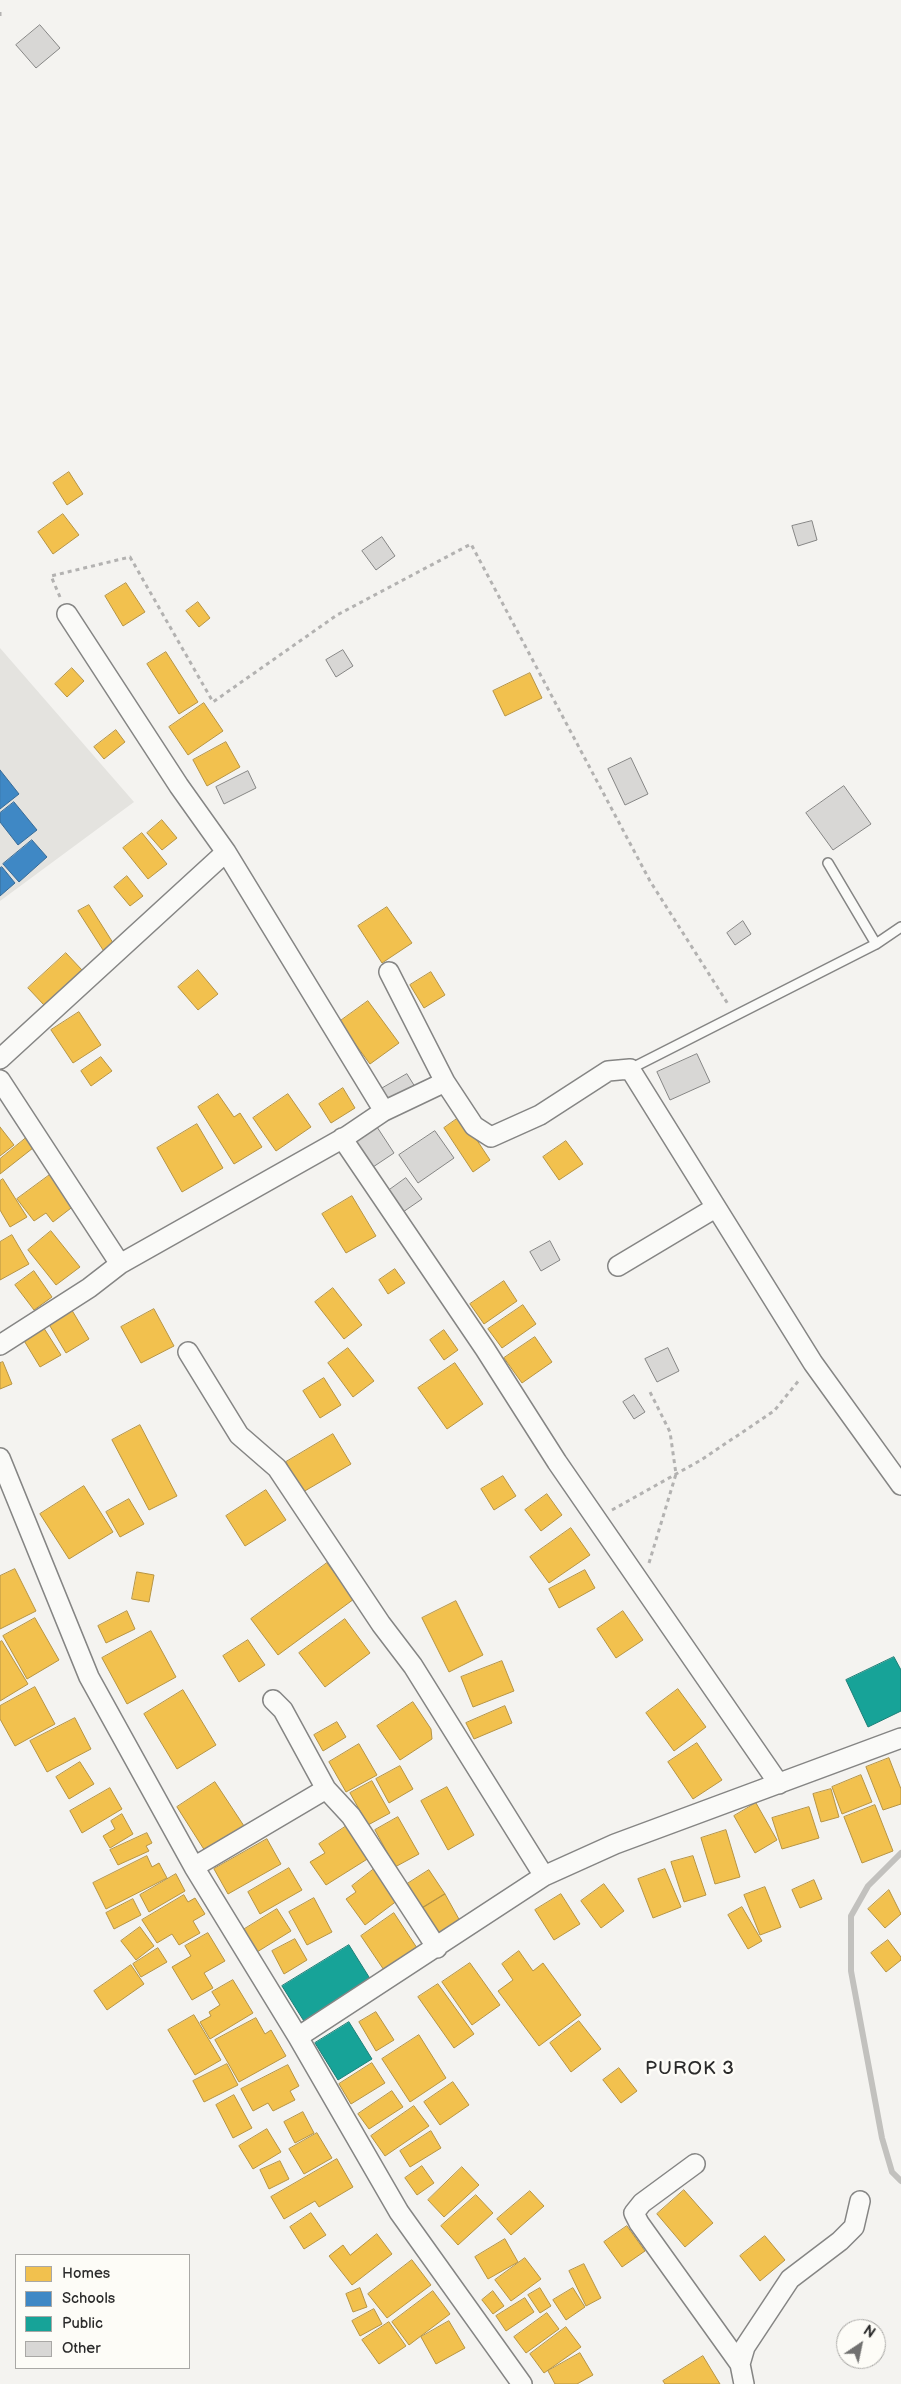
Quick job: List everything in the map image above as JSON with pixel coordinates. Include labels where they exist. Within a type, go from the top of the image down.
[{"type":"street","points":[[67,614],[179,786],[226,852],[384,1111]]},
{"type":"street","points":[[0,1058],[226,852]]},
{"type":"street","points":[[389,972],[444,1082],[474,1126],[491,1137],[540,1115],[608,1071],[630,1069],[813,1363],[901,1485]]},
{"type":"street","points":[[0,1080],[120,1264]]},
{"type":"street","points":[[0,1344],[88,1288],[120,1264],[342,1138],[384,1111],[444,1082]]},
{"type":"street","points":[[342,1138],[596,1519],[779,1784]]},
{"type":"street","points":[[618,1266],[715,1208]]},
{"type":"street","points":[[188,1352],[239,1435],[277,1468],[381,1624],[413,1666],[544,1876]]},
{"type":"street","points":[[0,1458],[4,1481],[89,1677],[194,1867],[298,2037],[398,2212],[522,2384]]},
{"type":"street","points":[[273,1700],[283,1710],[326,1788],[351,1816],[436,1948]]},
{"type":"street","points":[[298,2037],[544,1876],[615,1844],[901,1738]]},
{"type":"street","points":[[194,1867],[326,1788]]},
{"type":"street","points":[[695,2164],[642,2203],[634,2213],[639,2224],[740,2364],[744,2384]]},
{"type":"street","points":[[740,2364],[745,2347],[790,2279],[840,2241],[854,2227],[860,2201]]},
{"type":"lane","points":[[828,863],[876,944]]},
{"type":"lane","points":[[630,1069],[876,944],[901,927]]},
{"type":"path","points":[[0,12],[0,18]]},
{"type":"path","points":[[67,614],[51,576],[130,557],[214,702],[337,615],[471,544],[650,881],[736,1015]]},
{"type":"path","points":[[596,1519],[676,1474],[774,1411],[813,1363]]},
{"type":"path","points":[[642,1586],[676,1474],[670,1432],[650,1392]]},
{"type":"shaded area","points":[[0,648],[134,802],[0,901]]},
{"type":"building: Homes","points":[[69,472],[83,494],[67,505],[53,483]]},
{"type":"building: Homes","points":[[63,514],[79,535],[53,554],[38,532]]},
{"type":"building: Homes","points":[[126,583],[145,612],[123,626],[105,596]]},
{"type":"building: Homes","points":[[198,602],[210,618],[199,627],[186,611]]},
{"type":"building: Homes","points":[[166,652],[198,702],[179,714],[147,664]]},
{"type":"building: Homes","points":[[72,668],[84,681],[67,697],[55,684]]},
{"type":"building: Homes","points":[[530,673],[542,698],[505,716],[493,691]]},
{"type":"building: Homes","points":[[204,703],[223,731],[188,755],[169,727]]},
{"type":"building: Homes","points":[[116,730],[125,742],[104,759],[94,747]]},
{"type":"building: Homes","points":[[226,742],[240,767],[207,786],[193,760]]},
{"type":"building: Homes","points":[[162,820],[177,838],[162,850],[147,833]]},
{"type":"building: Homes","points":[[142,833],[167,864],[148,879],[123,848]]},
{"type":"building: Homes","points":[[127,876],[143,896],[130,906],[114,887]]},
{"type":"building: Homes","points":[[89,905],[115,946],[105,953],[78,911]]},
{"type":"building: Homes","points":[[387,907],[412,943],[382,963],[358,926]]},
{"type":"building: Homes","points":[[66,953],[82,970],[44,1005],[28,988]]},
{"type":"building: Homes","points":[[198,970],[218,994],[198,1010],[178,987]]},
{"type":"building: Homes","points":[[431,972],[445,995],[424,1008],[410,985]]},
{"type":"building: Homes","points":[[368,1001],[399,1043],[370,1064],[339,1022]]},
{"type":"building: Homes","points":[[79,1012],[101,1045],[73,1063],[51,1030]]},
{"type":"building: Homes","points":[[101,1057],[112,1071],[91,1086],[81,1071]]},
{"type":"building: Homes","points":[[343,1088],[355,1108],[331,1123],[319,1104]]},
{"type":"building: Homes","points":[[218,1094],[234,1117],[240,1113],[262,1147],[234,1164],[198,1107]]},
{"type":"building: Homes","points":[[288,1094],[311,1127],[276,1151],[253,1118]]},
{"type":"building: Homes","points":[[461,1116],[490,1160],[473,1172],[444,1128]]},
{"type":"building: Homes","points":[[197,1124],[223,1168],[182,1192],[157,1148]]},
{"type":"building: Homes","points":[[0,1127],[14,1145],[0,1156]]},
{"type":"building: Homes","points":[[26,1138],[33,1148],[0,1174],[0,1159]]},
{"type":"building: Homes","points":[[566,1141],[583,1164],[559,1180],[543,1157]]},
{"type":"building: Homes","points":[[51,1174],[75,1205],[53,1222],[46,1213],[34,1221],[17,1199]]},
{"type":"building: Homes","points":[[3,1179],[27,1217],[10,1227],[0,1210],[0,1181]]},
{"type":"building: Homes","points":[[352,1196],[376,1236],[346,1253],[322,1214]]},
{"type":"building: Homes","points":[[51,1231],[80,1267],[56,1285],[28,1250]]},
{"type":"building: Homes","points":[[12,1235],[29,1264],[0,1280],[0,1242]]},
{"type":"building: Homes","points":[[395,1269],[405,1283],[388,1294],[379,1280]]},
{"type":"building: Homes","points":[[34,1271],[52,1297],[34,1310],[15,1285]]},
{"type":"building: Homes","points":[[504,1281],[517,1301],[484,1324],[470,1304]]},
{"type":"building: Homes","points":[[333,1288],[362,1325],[344,1339],[315,1302]]},
{"type":"building: Homes","points":[[523,1305],[536,1324],[502,1348],[488,1329]]},
{"type":"building: Homes","points":[[70,1307],[89,1339],[66,1353],[47,1321]]},
{"type":"building: Homes","points":[[154,1309],[174,1346],[141,1363],[121,1327]]},
{"type":"building: Homes","points":[[40,1322],[61,1355],[40,1367],[20,1334]]},
{"type":"building: Homes","points":[[444,1330],[458,1350],[444,1360],[430,1340]]},
{"type":"building: Homes","points":[[535,1337],[552,1362],[522,1383],[504,1358]]},
{"type":"building: Homes","points":[[348,1348],[374,1381],[353,1397],[328,1363]]},
{"type":"building: Homes","points":[[3,1362],[12,1384],[0,1389],[0,1363]]},
{"type":"building: Homes","points":[[455,1363],[483,1404],[447,1429],[418,1388]]},
{"type":"building: Homes","points":[[324,1378],[341,1405],[320,1418],[303,1391]]},
{"type":"building: Homes","points":[[140,1425],[177,1496],[149,1510],[112,1440]]},
{"type":"building: Homes","points":[[333,1434],[351,1464],[303,1492],[286,1462]]},
{"type":"building: Homes","points":[[503,1476],[516,1496],[494,1510],[481,1489]]},
{"type":"building: Homes","points":[[84,1486],[113,1532],[69,1559],[40,1514]]},
{"type":"building: Homes","points":[[266,1490],[286,1520],[245,1546],[226,1516]]},
{"type":"building: Homes","points":[[547,1494],[562,1515],[541,1531],[525,1510]]},
{"type":"building: Homes","points":[[129,1499],[144,1524],[120,1537],[106,1512]]},
{"type":"building: Homes","points":[[571,1528],[590,1555],[549,1583],[530,1557]]},
{"type":"building: Homes","points":[[327,1563],[354,1599],[278,1655],[251,1619]]},
{"type":"building: Homes","points":[[15,1569],[36,1611],[0,1629],[0,1576]]},
{"type":"building: Homes","points":[[585,1570],[595,1588],[559,1608],[549,1589]]},
{"type":"building: Homes","points":[[137,1572],[154,1575],[149,1602],[132,1599]]},
{"type":"building: Homes","points":[[456,1601],[483,1655],[449,1672],[422,1618]]},
{"type":"building: Homes","points":[[127,1611],[135,1629],[106,1643],[98,1626]]},
{"type":"building: Homes","points":[[623,1611],[643,1640],[616,1658],[597,1629]]},
{"type":"building: Homes","points":[[35,1618],[59,1660],[27,1679],[3,1636]]},
{"type":"building: Homes","points":[[345,1619],[370,1653],[325,1687],[299,1653]]},
{"type":"building: Homes","points":[[151,1631],[176,1677],[127,1704],[102,1658]]},
{"type":"building: Homes","points":[[248,1640],[265,1665],[239,1682],[223,1656]]},
{"type":"building: Homes","points":[[2,1641],[28,1684],[0,1701],[0,1642]]},
{"type":"building: Homes","points":[[502,1661],[514,1691],[473,1707],[461,1677]]},
{"type":"building: Homes","points":[[35,1687],[55,1724],[15,1746],[0,1719],[0,1706]]},
{"type":"building: Homes","points":[[678,1689],[706,1727],[674,1751],[646,1713]]},
{"type":"building: Homes","points":[[183,1690],[216,1745],[177,1769],[144,1714]]},
{"type":"building: Homes","points":[[413,1702],[431,1729],[432,1739],[400,1760],[377,1726]]},
{"type":"building: Homes","points":[[505,1706],[512,1723],[474,1739],[466,1723]]},
{"type":"building: Homes","points":[[75,1718],[91,1749],[47,1772],[30,1741]]},
{"type":"building: Homes","points":[[337,1722],[346,1737],[323,1751],[314,1735]]},
{"type":"building: Homes","points":[[697,1743],[722,1780],[693,1799],[668,1762]]},
{"type":"building: Homes","points":[[359,1744],[377,1775],[346,1792],[329,1762]]},
{"type":"building: Homes","points":[[889,1758],[901,1789],[901,1804],[883,1810],[866,1767]]},
{"type":"building: Homes","points":[[80,1762],[94,1784],[69,1799],[56,1777]]},
{"type":"building: Homes","points":[[400,1766],[413,1789],[389,1803],[376,1779]]},
{"type":"building: Homes","points":[[861,1775],[872,1802],[842,1814],[832,1787]]},
{"type":"building: Homes","points":[[372,1781],[390,1813],[368,1825],[350,1793]]},
{"type":"building: Homes","points":[[215,1782],[244,1826],[205,1851],[177,1807]]},
{"type":"building: Homes","points":[[447,1787],[474,1835],[448,1850],[421,1801]]},
{"type":"building: Homes","points":[[110,1788],[122,1809],[82,1833],[70,1811]]},
{"type":"building: Homes","points":[[831,1789],[839,1817],[821,1822],[813,1794]]},
{"type":"building: Homes","points":[[756,1803],[777,1840],[755,1853],[734,1816]]},
{"type":"building: Homes","points":[[875,1805],[893,1851],[862,1863],[844,1817]]},
{"type":"building: Homes","points":[[809,1807],[819,1838],[782,1849],[772,1818]]},
{"type":"building: Homes","points":[[122,1814],[133,1834],[110,1848],[103,1836],[115,1829],[111,1821]]},
{"type":"building: Homes","points":[[398,1817],[419,1854],[395,1867],[375,1830]]},
{"type":"building: Homes","points":[[348,1825],[369,1858],[326,1885],[310,1862],[325,1853],[319,1844]]},
{"type":"building: Homes","points":[[726,1830],[740,1877],[715,1884],[701,1838]]},
{"type":"building: Homes","points":[[147,1833],[152,1843],[146,1846],[149,1851],[118,1865],[110,1850]]},
{"type":"building: Homes","points":[[267,1839],[281,1864],[228,1894],[214,1869]]},
{"type":"building: Homes","points":[[147,1856],[152,1867],[159,1863],[167,1878],[106,1909],[93,1883]]},
{"type":"building: Homes","points":[[693,1856],[706,1895],[684,1902],[671,1862]]},
{"type":"building: Homes","points":[[289,1868],[302,1890],[260,1914],[248,1892]]},
{"type":"building: Homes","points":[[374,1869],[398,1900],[365,1925],[346,1899],[356,1892],[352,1886]]},
{"type":"building: Homes","points":[[665,1869],[681,1907],[653,1918],[638,1879]]},
{"type":"building: Homes","points":[[429,1870],[445,1894],[419,1910],[404,1886]]},
{"type":"building: Homes","points":[[176,1874],[185,1891],[149,1912],[140,1895]]},
{"type":"building: Homes","points":[[814,1880],[822,1899],[800,1908],[792,1890]]},
{"type":"building: Homes","points":[[604,1884],[624,1911],[601,1928],[581,1901]]},
{"type":"building: Homes","points":[[765,1887],[781,1927],[760,1935],[744,1895]]},
{"type":"building: Homes","points":[[889,1890],[901,1914],[885,1928],[868,1909]]},
{"type":"building: Homes","points":[[445,1894],[460,1921],[436,1935],[419,1910]]},
{"type":"building: Homes","points":[[561,1894],[580,1924],[554,1940],[535,1910]]},
{"type":"building: Homes","points":[[184,1895],[188,1902],[195,1898],[205,1914],[193,1921],[200,1933],[179,1945],[172,1934],[157,1943],[142,1920]]},
{"type":"building: Homes","points":[[314,1898],[332,1932],[307,1945],[289,1912]]},
{"type":"building: Homes","points":[[133,1899],[141,1915],[114,1929],[106,1913]]},
{"type":"building: Homes","points":[[742,1907],[762,1941],[748,1949],[728,1915]]},
{"type":"building: Homes","points":[[277,1909],[291,1931],[257,1952],[243,1930]]},
{"type":"building: Homes","points":[[394,1913],[419,1951],[386,1973],[361,1936]]},
{"type":"building: Homes","points":[[140,1927],[154,1946],[136,1960],[121,1941]]},
{"type":"building: Homes","points":[[208,1933],[225,1961],[204,1973],[213,1988],[192,2000],[172,1967],[191,1956],[185,1946]]},
{"type":"building: Homes","points":[[295,1939],[307,1960],[284,1974],[272,1951]]},
{"type":"building: Homes","points":[[888,1940],[901,1957],[901,1960],[886,1972],[871,1953]]},
{"type":"building: Homes","points":[[158,1948],[167,1962],[141,1977],[133,1964]]},
{"type":"building: Homes","points":[[519,1951],[533,1971],[543,1963],[581,2015],[539,2046],[498,1991],[513,1980],[502,1964]]},
{"type":"building: Homes","points":[[470,1963],[500,2005],[472,2025],[442,1982]]},
{"type":"building: Homes","points":[[131,1965],[144,1984],[107,2010],[94,1991]]},
{"type":"building: Homes","points":[[233,1980],[253,2013],[210,2039],[200,2022],[211,2016],[209,2012],[220,2005],[212,1992]]},
{"type":"building: Homes","points":[[438,1984],[474,2034],[454,2048],[418,1997]]},
{"type":"building: Homes","points":[[376,2012],[394,2040],[376,2051],[359,2022]]},
{"type":"building: Homes","points":[[194,2015],[221,2060],[195,2075],[168,2030]]},
{"type":"building: Homes","points":[[256,2018],[265,2034],[271,2030],[286,2056],[239,2082],[215,2040]]},
{"type":"building: Homes","points":[[579,2021],[601,2049],[571,2072],[550,2043]]},
{"type":"building: Homes","points":[[419,2035],[446,2078],[410,2102],[382,2059]]},
{"type":"building: Homes","points":[[372,2063],[385,2083],[351,2104],[339,2084]]},
{"type":"building: Homes","points":[[227,2064],[238,2085],[204,2102],[193,2081]]},
{"type":"building: Homes","points":[[288,2065],[299,2086],[290,2091],[295,2100],[273,2111],[268,2103],[253,2111],[241,2089]]},
{"type":"building: Homes","points":[[619,2068],[637,2091],[621,2103],[603,2080]]},
{"type":"building: Homes","points":[[453,2082],[469,2105],[440,2125],[424,2102]]},
{"type":"building: Homes","points":[[392,2091],[403,2107],[369,2129],[358,2114]]},
{"type":"building: Homes","points":[[234,2095],[252,2128],[233,2138],[216,2105]]},
{"type":"building: Homes","points":[[414,2106],[429,2126],[385,2156],[371,2136]]},
{"type":"building: Homes","points":[[303,2112],[314,2133],[295,2143],[284,2122]]},
{"type":"building: Homes","points":[[267,2129],[281,2152],[253,2169],[239,2146]]},
{"type":"building: Homes","points":[[431,2131],[441,2148],[410,2167],[400,2151]]},
{"type":"building: Homes","points":[[317,2133],[332,2158],[304,2174],[289,2149]]},
{"type":"building: Homes","points":[[337,2159],[353,2187],[319,2207],[315,2201],[284,2219],[271,2197]]},
{"type":"building: Homes","points":[[280,2161],[289,2179],[269,2189],[260,2170]]},
{"type":"building: Homes","points":[[422,2166],[434,2183],[417,2195],[405,2178]]},
{"type":"building: Homes","points":[[462,2167],[479,2185],[444,2217],[428,2200]]},
{"type":"building: Homes","points":[[684,2190],[713,2223],[685,2247],[657,2214]]},
{"type":"building: Homes","points":[[530,2191],[544,2206],[511,2235],[497,2219]]},
{"type":"building: Homes","points":[[476,2195],[493,2213],[458,2245],[441,2226]]},
{"type":"building: Homes","points":[[311,2213],[326,2235],[304,2249],[290,2227]]},
{"type":"building: Homes","points":[[627,2226],[645,2251],[622,2267],[604,2242]]},
{"type":"building: Homes","points":[[377,2234],[392,2254],[352,2285],[329,2256],[343,2245],[350,2255]]},
{"type":"building: Homes","points":[[765,2236],[785,2260],[760,2281],[740,2256]]},
{"type":"building: Homes","points":[[505,2239],[518,2262],[488,2279],[475,2257]]},
{"type":"building: Homes","points":[[525,2258],[541,2279],[511,2301],[495,2280]]},
{"type":"building: Homes","points":[[412,2260],[431,2285],[387,2318],[368,2294]]},
{"type":"building: Homes","points":[[584,2264],[601,2298],[586,2306],[569,2271]]},
{"type":"building: Homes","points":[[360,2288],[367,2307],[353,2312],[346,2294]]},
{"type":"building: Homes","points":[[540,2288],[551,2306],[540,2313],[528,2295]]},
{"type":"building: Homes","points":[[573,2288],[585,2307],[566,2320],[553,2300]]},
{"type":"building: Homes","points":[[433,2291],[450,2314],[409,2345],[392,2322]]},
{"type":"building: Homes","points":[[493,2291],[504,2306],[493,2314],[482,2300]]},
{"type":"building: Homes","points":[[525,2298],[534,2312],[506,2331],[496,2316]]},
{"type":"building: Homes","points":[[374,2309],[382,2324],[360,2336],[352,2321]]},
{"type":"building: Homes","points":[[547,2313],[559,2329],[526,2353],[514,2337]]},
{"type":"building: Homes","points":[[449,2321],[465,2348],[436,2364],[421,2337]]},
{"type":"building: Homes","points":[[389,2322],[406,2346],[379,2364],[362,2340]]},
{"type":"building: Homes","points":[[566,2327],[581,2347],[544,2373],[530,2354]]},
{"type":"building: Homes","points":[[580,2353],[593,2375],[577,2384],[555,2384],[548,2371]]},
{"type":"building: Homes","points":[[703,2356],[720,2384],[665,2384],[663,2381]]},
{"type":"building: Schools","points":[[0,770],[19,794],[0,809]]},
{"type":"building: Schools","points":[[14,802],[37,830],[18,845],[0,822],[0,813]]},
{"type":"building: Schools","points":[[32,840],[47,857],[19,882],[3,864]]},
{"type":"building: Schools","points":[[2,867],[15,883],[0,896],[0,868]]},
{"type":"building: Public","points":[[894,1657],[901,1670],[901,1711],[868,1727],[846,1680]]},
{"type":"building: Public","points":[[349,1945],[374,1985],[307,2026],[282,1986]]},
{"type":"building: Public","points":[[349,2022],[372,2059],[338,2080],[315,2043]]},
{"type":"building: Other","points":[[40,25],[60,48],[36,68],[16,45]]},
{"type":"building: Other","points":[[812,521],[817,540],[798,546],[792,526]]},
{"type":"building: Other","points":[[382,537],[395,556],[376,570],[362,551]]},
{"type":"building: Other","points":[[343,650],[353,666],[336,677],[326,660]]},
{"type":"building: Other","points":[[631,758],[648,794],[625,805],[608,769]]},
{"type":"building: Other","points":[[248,771],[256,788],[224,804],[216,787]]},
{"type":"building: Other","points":[[844,786],[871,824],[833,850],[806,813]]},
{"type":"building: Other","points":[[743,921],[751,934],[735,945],[727,933]]},
{"type":"building: Other","points":[[697,1054],[710,1082],[670,1100],[657,1072]]},
{"type":"building: Other","points":[[407,1074],[417,1090],[390,1105],[381,1089]]},
{"type":"building: Other","points":[[377,1127],[394,1153],[373,1167],[356,1142]]},
{"type":"building: Other","points":[[435,1131],[454,1158],[418,1183],[399,1155]]},
{"type":"building: Other","points":[[406,1178],[422,1199],[403,1212],[388,1191]]},
{"type":"building: Other","points":[[550,1241],[560,1260],[541,1271],[530,1252]]},
{"type":"building: Other","points":[[668,1348],[679,1371],[657,1382],[645,1359]]},
{"type":"building: Other","points":[[634,1395],[645,1412],[634,1419],[623,1402]]},
{"type":"waterway","points":[[901,1853],[868,1886],[851,1916],[851,1971],[882,2138],[892,2172],[901,2181]]},
{"type":"district","name":"PUROK 3","points":[[690,2069]]}]
